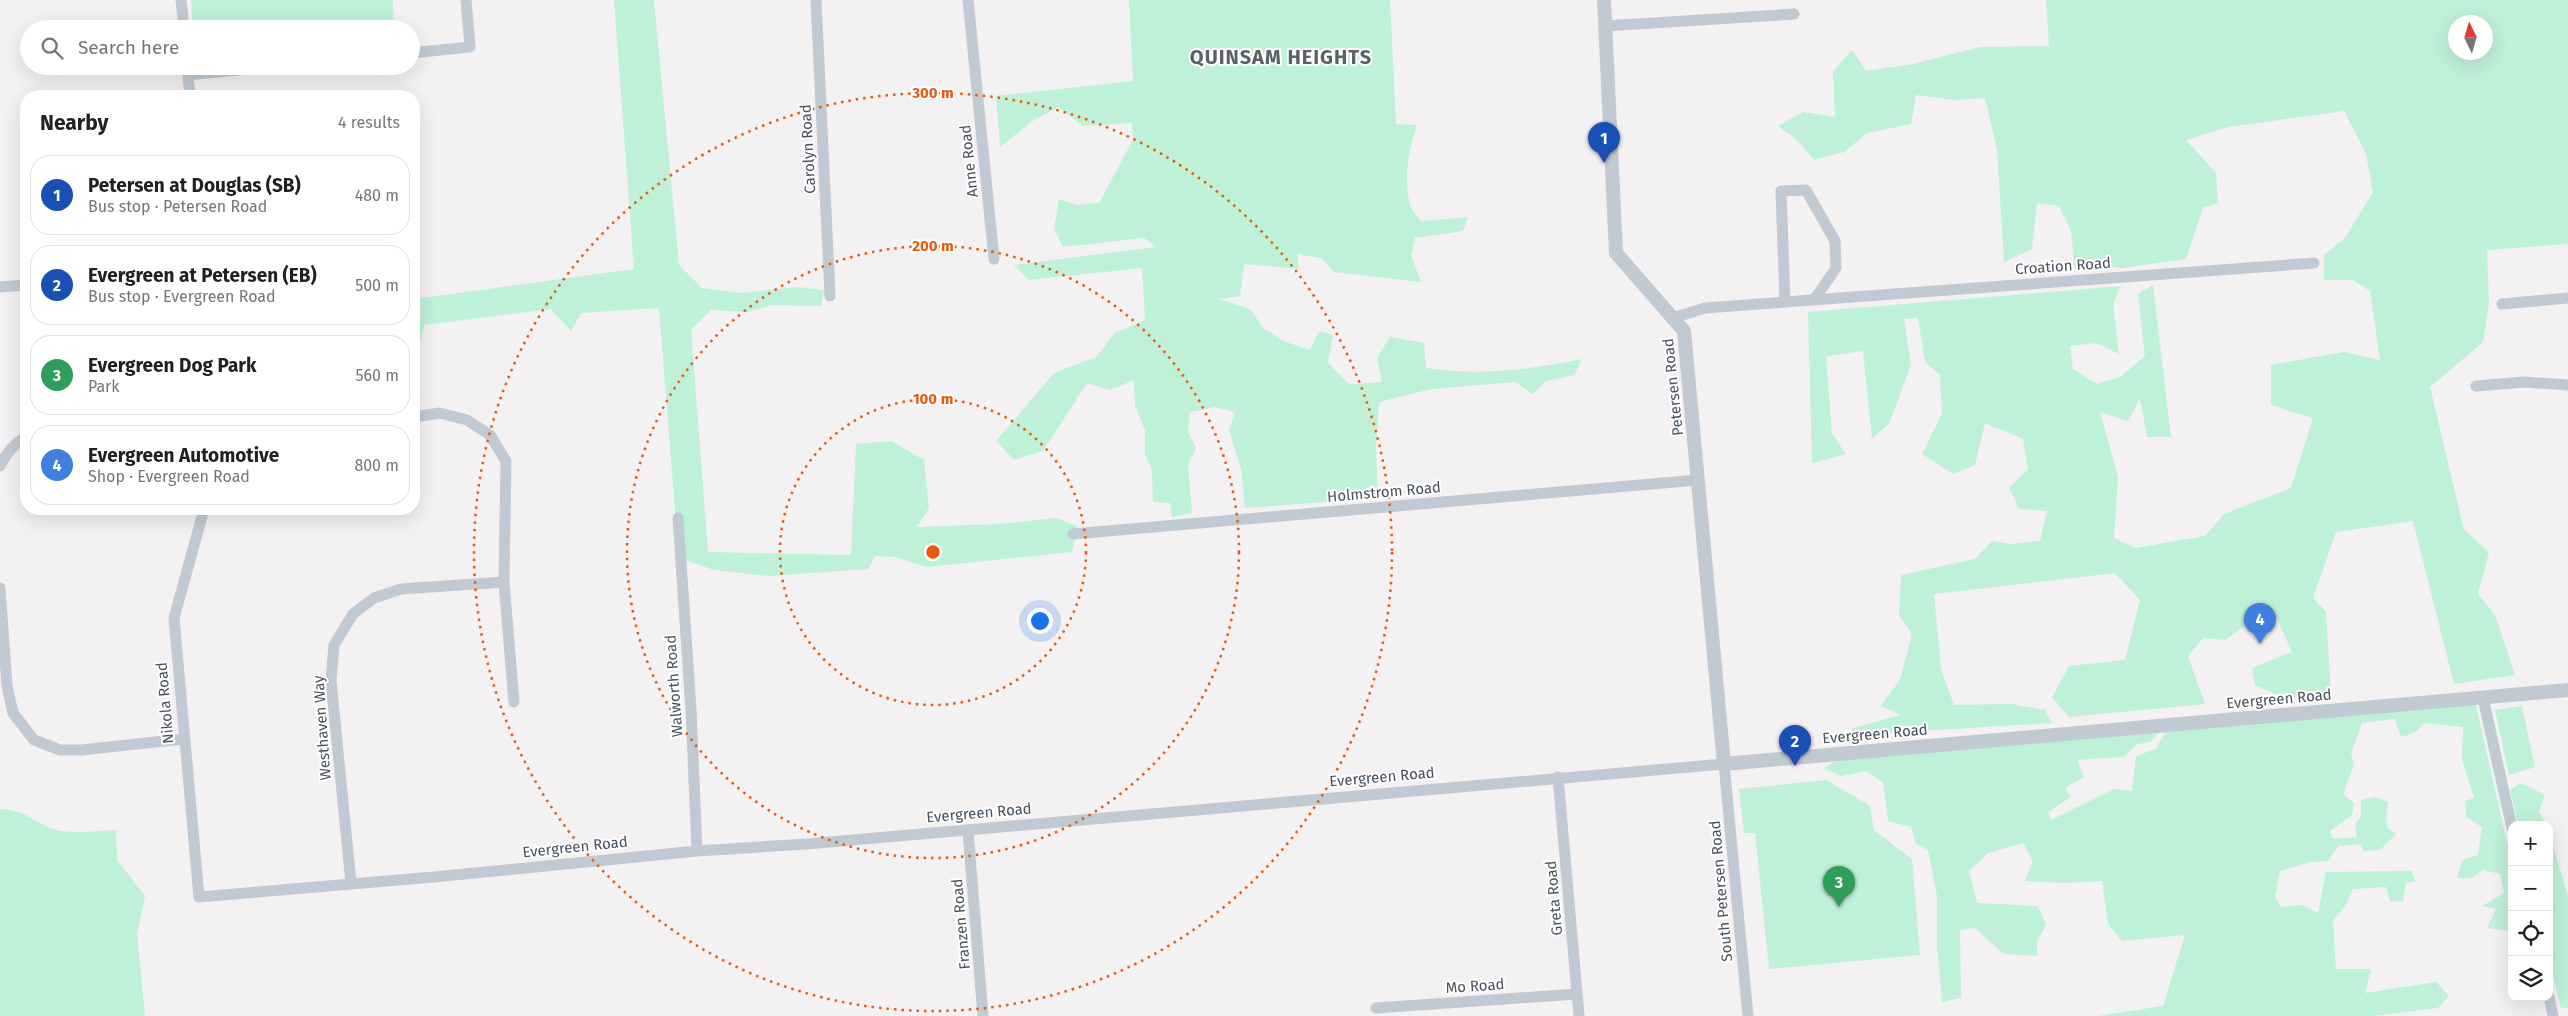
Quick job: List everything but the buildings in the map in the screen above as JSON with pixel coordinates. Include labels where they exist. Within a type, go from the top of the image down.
[{"type":"street","points":[[181,0],[183,20]]},
{"type":"street","points":[[420,52],[470,47],[466,0]]},
{"type":"street","name":"Carolyn Road","points":[[816,0],[830,296]]},
{"type":"street","name":"Anne Road","points":[[968,0],[994,259]]},
{"type":"street","name":"Petersen Road","points":[[1604,0],[1616,253],[1684,331],[1724,764]]},
{"type":"street","points":[[1605,26],[1794,14]]},
{"type":"street","points":[[188,75],[190,90]]},
{"type":"street","points":[[1785,302],[1781,191],[1806,190],[1835,241],[1836,268],[1814,300]]},
{"type":"street","name":"Croation Road","points":[[1673,318],[1706,308],[2314,263]]},
{"type":"street","points":[[0,287],[20,285]]},
{"type":"street","points":[[2502,304],[2568,298]]},
{"type":"street","points":[[2476,386],[2525,382],[2568,385]]},
{"type":"street","points":[[420,416],[440,413],[467,420],[490,436],[506,461],[504,582],[514,702]]},
{"type":"street","points":[[0,466],[4,456],[20,440]]},
{"type":"street","name":"Holmstrom Road","points":[[1073,534],[1698,480]]},
{"type":"street","name":"Nikola Road","points":[[199,897],[183,739],[174,618],[202,515]]},
{"type":"street","name":"Walworth Road","points":[[678,518],[692,709],[697,851]]},
{"type":"street","name":"Westhaven Way","points":[[351,883],[331,681],[334,645],[353,614],[374,598],[401,589],[504,582]]},
{"type":"street","points":[[0,588],[7,686],[13,713],[34,740],[60,750],[81,750],[183,739]]},
{"type":"street","name":"Evergreen Road","points":[[199,897],[443,876],[697,851],[968,830],[2568,690]]},
{"type":"street","points":[[2483,698],[2510,821]]},
{"type":"street","name":"South Petersen Road","points":[[1724,764],[1748,1016]]},
{"type":"street","name":"Greta Road","points":[[1558,777],[1580,1016]]},
{"type":"street","name":"Franzen Road","points":[[968,830],[983,1016]]},
{"type":"street","name":"Mo Road","points":[[1376,1008],[1577,994]]},
{"type":"street","points":[[2550,1001],[2553,1016]]},
{"type":"green space","points":[[191,0],[393,0],[394,20],[192,20]]},
{"type":"green space","points":[[614,0],[654,0],[679,265],[702,288],[742,293],[798,287],[824,290],[821,306],[772,305],[747,312],[711,310],[691,330],[708,552],[851,555],[856,444],[891,441],[924,460],[929,508],[917,527],[1001,524],[1056,518],[1077,526],[1072,552],[927,567],[895,557],[875,556],[868,569],[769,576],[714,570],[685,560],[676,523],[659,308],[581,313],[571,331],[551,309],[424,325],[420,339],[420,298],[634,269]]},
{"type":"green space","points":[[1129,0],[1390,0],[1396,124],[1417,125],[1409,154],[1407,174],[1411,206],[1421,221],[1468,217],[1463,231],[1415,238],[1411,255],[1421,282],[1334,272],[1321,258],[1297,254],[1299,269],[1244,264],[1240,296],[1219,299],[1250,309],[1264,329],[1286,342],[1310,350],[1319,331],[1333,335],[1328,363],[1349,384],[1382,382],[1377,358],[1390,337],[1424,343],[1426,368],[1465,372],[1504,371],[1582,359],[1574,375],[1546,381],[1532,394],[1515,382],[1431,389],[1379,402],[1376,446],[1378,498],[1245,508],[1241,469],[1229,430],[1235,412],[1215,407],[1190,412],[1188,432],[1196,448],[1188,465],[1192,513],[1172,517],[1170,503],[1153,502],[1152,471],[1145,454],[1145,430],[1135,406],[1134,380],[1110,390],[1087,383],[1043,451],[1014,460],[996,441],[1054,373],[1096,357],[1115,333],[1145,320],[1142,268],[1029,280],[1014,265],[1156,247],[1144,238],[1063,247],[1054,229],[1059,199],[1077,205],[1099,203],[1133,140],[1132,123],[1083,126],[1058,107],[1031,122],[1000,147],[996,96],[1133,81]]},
{"type":"green space","points":[[2046,0],[2568,0],[2568,244],[2487,250],[2489,304],[2483,342],[2430,387],[2464,530],[2489,552],[2478,594],[2495,615],[2515,675],[2454,684],[2413,521],[2336,532],[2313,598],[2326,612],[2331,695],[2285,699],[2255,685],[2252,668],[2292,652],[2272,607],[2225,640],[2203,638],[2188,656],[2205,704],[2069,717],[2052,697],[2069,666],[2125,660],[2140,600],[2115,573],[1934,594],[1941,669],[1954,705],[2011,704],[2045,710],[2052,723],[1856,735],[1851,729],[1900,715],[1881,706],[1900,680],[1912,634],[1899,615],[1901,575],[1975,559],[1992,541],[2011,544],[2040,541],[2047,511],[2019,509],[2009,488],[2028,469],[2023,439],[1985,423],[1975,465],[1953,474],[1922,454],[1942,413],[1940,375],[1925,362],[1918,318],[1904,319],[1911,365],[1889,424],[1872,438],[1863,351],[1826,356],[1832,434],[1846,454],[1812,463],[1808,312],[2121,286],[2113,304],[2119,354],[2097,343],[2070,346],[2073,369],[2097,384],[2120,377],[2145,356],[2138,294],[2153,285],[2171,437],[2147,437],[2140,398],[2128,421],[2100,412],[2118,477],[2114,538],[2136,548],[2205,536],[2224,514],[2291,488],[2313,418],[2271,405],[2271,365],[2344,352],[2380,360],[2370,291],[2353,280],[2324,280],[2324,255],[2345,238],[2373,192],[2366,154],[2344,111],[2228,127],[2186,140],[2216,173],[2218,203],[2203,208],[2186,259],[2122,268],[2090,264],[2075,269],[2071,231],[2059,206],[2037,203],[2032,249],[2004,262],[1997,149],[1985,98],[1955,100],[1916,95],[1911,124],[1867,133],[1844,152],[1814,160],[1796,139],[1778,126],[1803,112],[1835,117],[1833,72],[1852,50],[1866,71],[1913,64],[1980,47],[2049,46]]},
{"type":"green space","points":[[2475,702],[2508,846],[2508,931],[2487,928],[2496,909],[2482,906],[2504,893],[2500,874],[2483,870],[2472,878],[2457,878],[2462,860],[2478,855],[2482,827],[2466,817],[2465,801],[2474,798],[2462,759],[2463,727],[2424,723],[2416,732],[2401,737],[2395,719],[2362,723],[2351,753],[2354,766],[2346,784],[2344,795],[2354,803],[2352,815],[2330,831],[2332,839],[2357,837],[2355,825],[2361,816],[2361,800],[2375,797],[2388,802],[2386,818],[2388,828],[2396,834],[2380,850],[2364,851],[2360,844],[2339,846],[2328,861],[2311,862],[2280,871],[2275,897],[2281,907],[2302,905],[2318,913],[2326,872],[2411,871],[2416,881],[2406,883],[2403,901],[2390,902],[2386,887],[2353,889],[2345,906],[2333,921],[2336,969],[2371,969],[2365,993],[2436,982],[2449,996],[2438,1008],[2373,1016],[2098,1016],[2163,1006],[2185,935],[2122,941],[2108,924],[2102,881],[2065,883],[2025,881],[2033,861],[2023,843],[1988,853],[1969,871],[1977,903],[2038,906],[2046,925],[2037,942],[2037,956],[2004,954],[1975,928],[1960,930],[1961,998],[1942,1002],[1937,946],[1937,896],[1928,850],[1916,844],[1911,827],[1888,821],[1883,782],[1866,771],[1841,776],[1824,768],[1839,759],[2158,733],[2150,742],[2138,744],[2123,757],[2077,760],[2084,777],[2065,788],[2071,797],[2048,812],[2051,820],[2114,789],[2132,791],[2136,756],[2156,749],[2166,731]]},
{"type":"green space","points":[[2522,706],[2535,767],[2509,775],[2495,710]]},
{"type":"green space","points":[[1826,780],[1870,806],[1874,830],[1912,859],[1920,955],[1769,969],[1755,833],[1744,833],[1739,789]]},
{"type":"green space","points":[[2521,783],[2545,795],[2539,811],[2544,821],[2517,821],[2510,790]]},
{"type":"green space","points":[[0,809],[21,813],[57,830],[83,832],[116,830],[117,860],[145,896],[137,934],[145,1016],[0,1016]]},
{"type":"green space","points":[[2553,845],[2568,896],[2568,1008],[2561,1008],[2553,975]]},
{"type":"place","name":"Petersen at Douglas (SB)","points":[[1604,163]]},
{"type":"place","name":"Evergreen Automotive","points":[[2260,644]]},
{"type":"place","name":"Evergreen at Petersen (EB)","points":[[1795,766]]},
{"type":"place","name":"Evergreen Dog Park","points":[[1839,907]]},
{"type":"district","name":"QUINSAM HEIGHTS","points":[[1281,57]]}]
